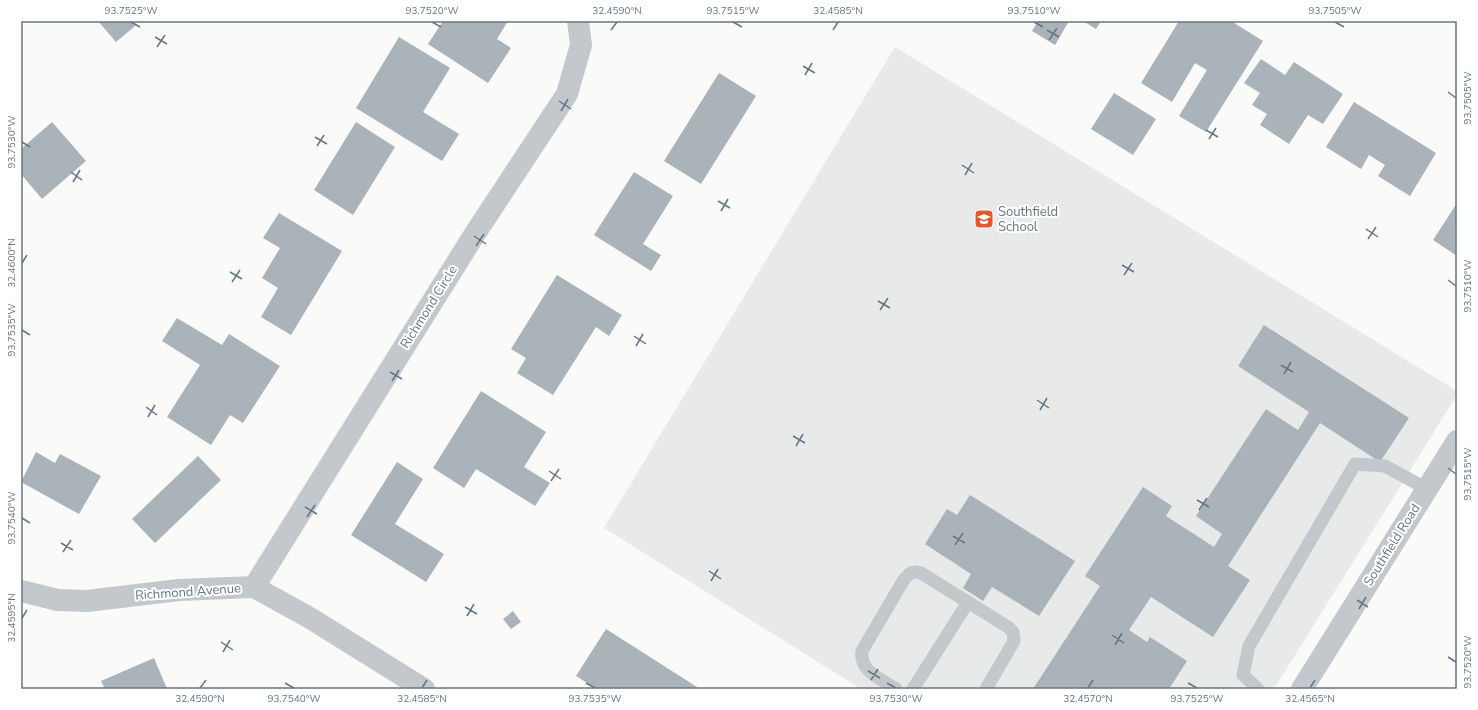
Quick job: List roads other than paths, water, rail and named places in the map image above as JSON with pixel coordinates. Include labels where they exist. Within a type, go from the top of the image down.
[{"type":"street","name":"Richmond Circle","points":[[254,587],[476,232],[567,94],[582,45],[578,21]]},
{"type":"street","name":"Southfield Road","points":[[1302,689],[1457,441]]},
{"type":"street","name":"Richmond Avenue","points":[[21,591],[58,600],[87,602],[179,590],[254,587],[310,618],[424,689]]},
{"type":"lane","points":[[1258,689],[1243,675],[1249,646],[1354,464],[1385,466],[1427,489]]},
{"type":"lane","points":[[896,689],[871,673],[863,664],[861,659],[862,650],[903,581],[910,572],[915,571],[921,572],[1008,627],[1013,632],[1014,641],[986,689]]},
{"type":"lane","points":[[913,689],[968,602]]},
{"type":"place","name":"Southfield School","points":[[984,219]]}]
